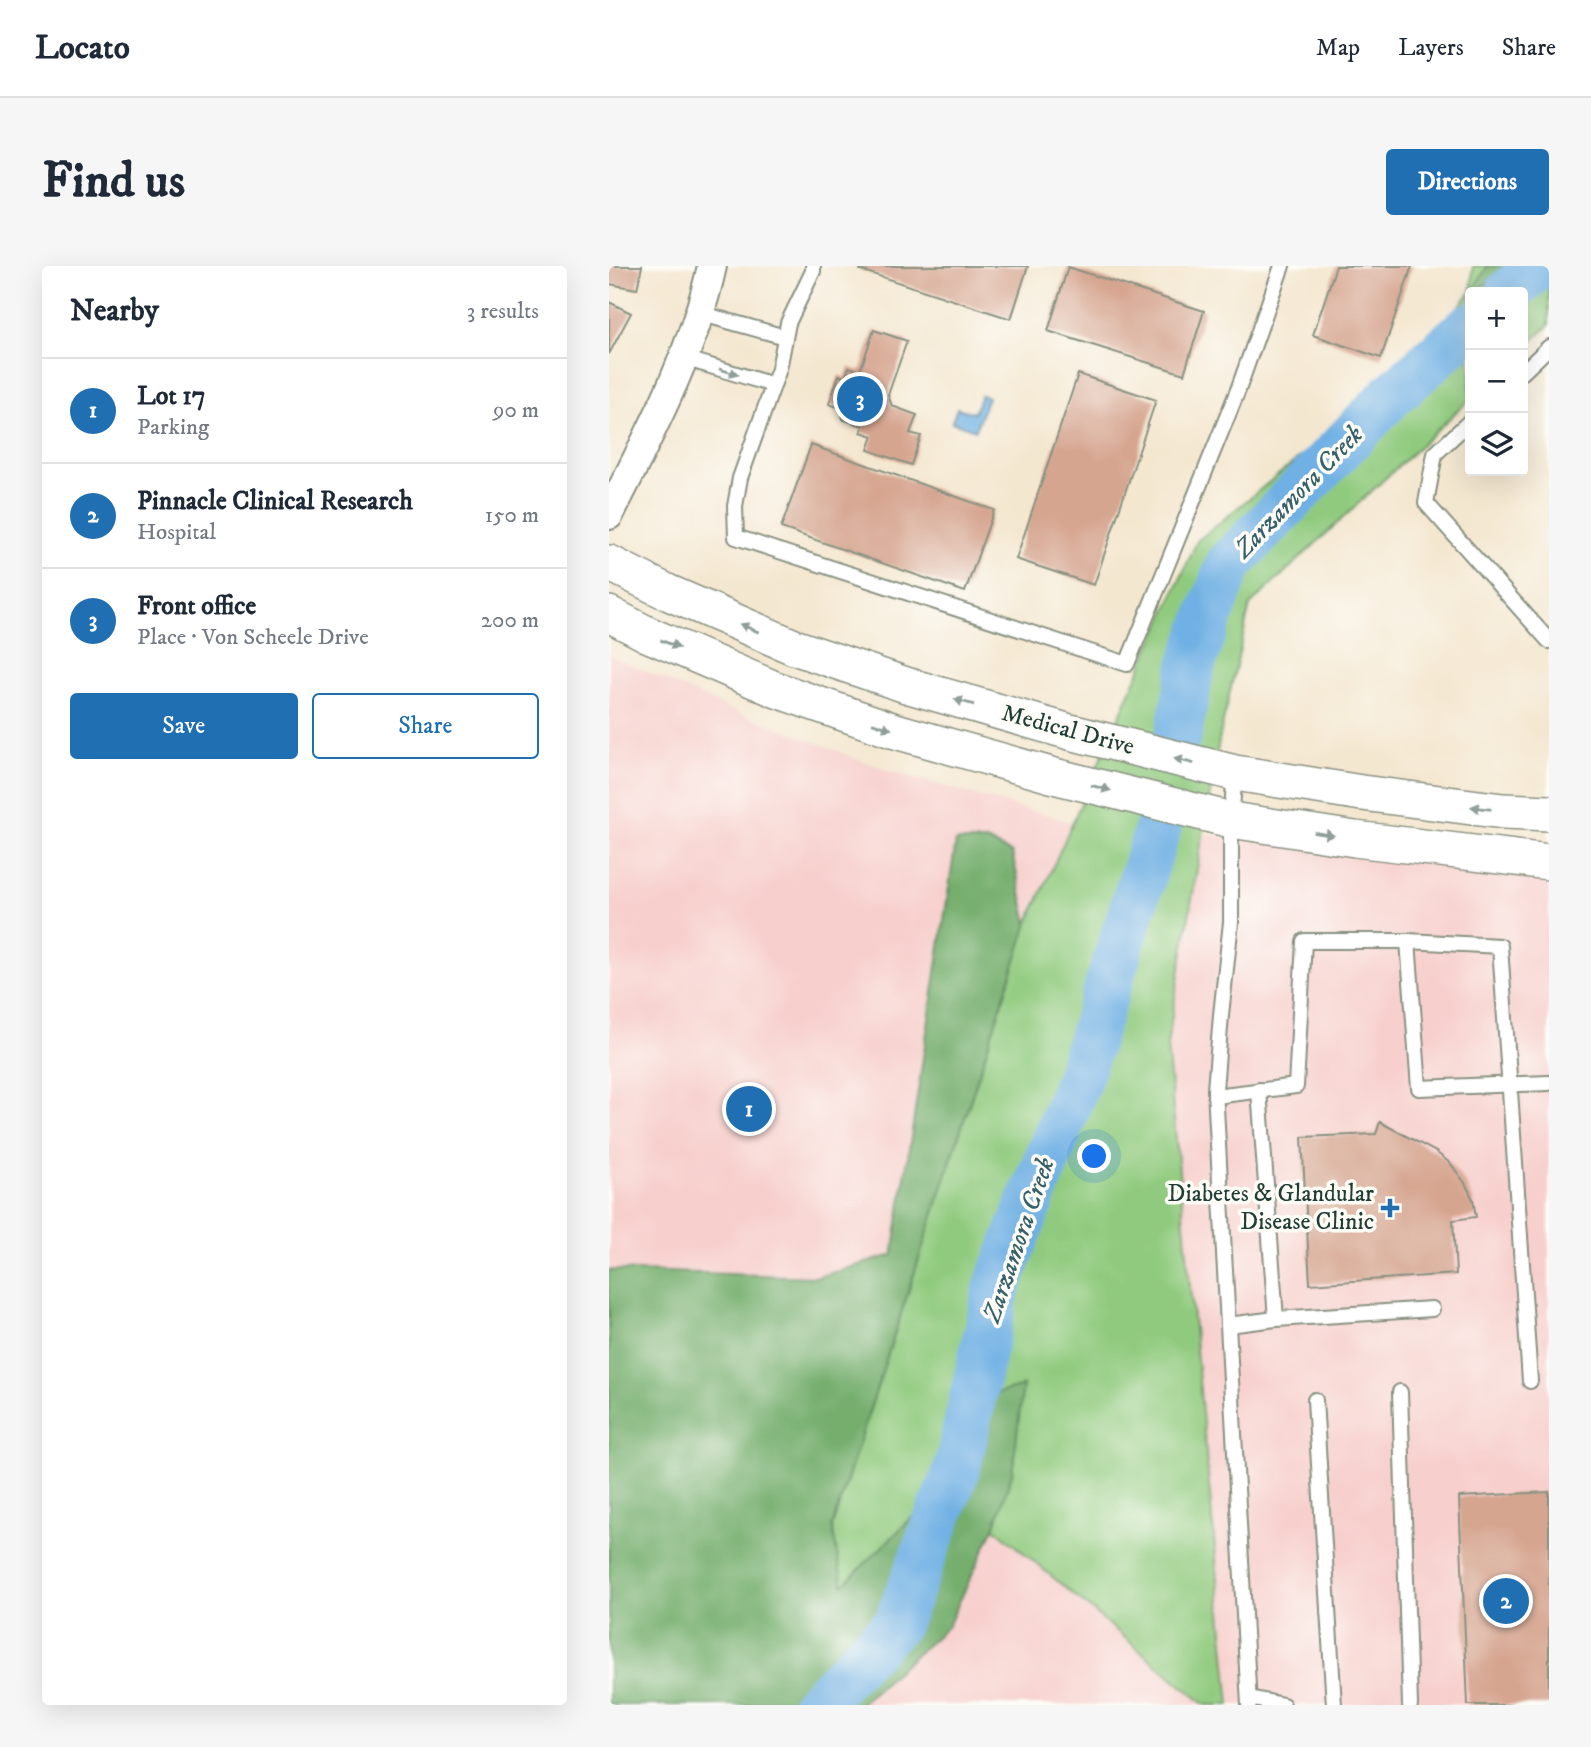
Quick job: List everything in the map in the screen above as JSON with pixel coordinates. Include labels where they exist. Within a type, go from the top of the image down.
[{"type":"street","points":[[609,515],[684,358],[712,266]]},
{"type":"street","name":"Medical Drive","points":[[609,563],[667,592],[794,647],[893,681],[1070,732],[1235,774],[1503,811],[1549,813]]},
{"type":"street","name":"Medical Drive","points":[[609,614],[647,634],[777,690],[892,730],[1058,778],[1231,820],[1369,841],[1549,862]]},
{"type":"lane","points":[[813,266],[788,323],[779,369],[740,478],[735,506],[736,537],[1128,664],[1238,390],[1282,266]]},
{"type":"lane","points":[[699,313],[785,337]]},
{"type":"lane","points":[[1528,367],[1549,347]]},
{"type":"lane","points":[[684,358],[773,386]]},
{"type":"lane","points":[[1465,426],[1435,454],[1426,503],[1549,641]]},
{"type":"lane","points":[[1235,774],[1231,820],[1231,922],[1215,1096],[1249,1701],[1283,1705]]},
{"type":"lane","points":[[1215,1096],[1297,1086],[1304,941],[1408,941],[1500,946],[1530,1381]]},
{"type":"lane","points":[[1408,941],[1419,1087],[1549,1083]]},
{"type":"lane","points":[[1259,1090],[1276,1319]]},
{"type":"lane","points":[[1228,1325],[1276,1319],[1432,1309]]},
{"type":"lane","points":[[1401,1392],[1410,1705]]},
{"type":"lane","points":[[1315,1400],[1334,1705]]},
{"type":"shaded area","points":[[609,655],[737,712],[892,772],[1072,822],[1028,923],[832,1527],[612,1705],[609,1705]]},
{"type":"shaded area","points":[[1203,834],[1392,857],[1549,870],[1549,1705],[1231,1705],[1167,1045]]},
{"type":"shaded area","points":[[994,1528],[1205,1705],[859,1705],[948,1626]]},
{"type":"green space","points":[[1473,266],[1488,266],[1475,287],[1471,287]]},
{"type":"green space","points":[[1488,266],[1518,266],[1480,287],[1474,287]]},
{"type":"green space","points":[[1518,266],[1549,266],[1549,325],[1528,345],[1528,287],[1480,287]]},
{"type":"green space","points":[[1465,299],[1465,404],[1250,605],[1220,735],[1167,1045],[1230,1705],[1205,1705],[994,1528],[1012,1474],[1022,1386],[943,1476],[921,1509],[843,1586],[832,1527],[1028,923],[1197,541],[1408,369]]},
{"type":"green space","points":[[956,841],[987,841],[1012,853],[1028,923],[832,1526],[843,1585],[921,1509],[943,1476],[981,1398],[1023,1386],[1012,1474],[994,1528],[948,1626],[859,1705],[609,1705],[609,1270],[817,1277],[893,1255]]},
{"type":"water","points":[[981,395],[988,397],[975,430],[952,422],[957,408],[974,413]]},
{"type":"building","points":[[609,266],[642,266],[637,289],[609,284]]},
{"type":"building","points":[[862,266],[1028,266],[1011,319],[860,270]]},
{"type":"building","points":[[1336,266],[1412,266],[1381,358],[1313,335]]},
{"type":"building","points":[[1068,267],[1204,311],[1184,374],[1048,331]]},
{"type":"building","points":[[609,302],[631,313],[609,354]]},
{"type":"building","points":[[874,330],[907,341],[888,395],[892,406],[917,415],[910,433],[921,436],[911,465],[868,450],[873,436],[861,432],[863,426],[842,419],[845,410],[829,404],[839,375],[845,378],[849,367],[860,371]]},
{"type":"building","points":[[1078,374],[1156,400],[1094,585],[1016,559]]},
{"type":"building","points":[[811,445],[994,510],[965,592],[781,528]]},
{"type":"building","name":"Diabetes & Glandular Disease Clinic","points":[[1380,1122],[1436,1152],[1450,1163],[1473,1199],[1476,1217],[1453,1220],[1456,1274],[1310,1284],[1302,1137],[1376,1134]]},
{"type":"building","points":[[1549,1492],[1549,1705],[1468,1705],[1459,1497]]},
{"type":"waterway","name":"Zarzamora Creek","points":[[1515,287],[1539,266]]},
{"type":"waterway","name":"Zarzamora Creek","points":[[1178,736],[1192,664],[1229,564],[1391,396],[1465,330]]},
{"type":"waterway","name":"Zarzamora Creek","points":[[815,1705],[897,1623],[957,1469],[997,1287],[1078,1080],[1158,828]]},
{"type":"place","name":"Front office","points":[[860,399]]},
{"type":"place","name":"Lot 17","points":[[749,1109]]},
{"type":"place","name":"Diabetes & Glandular Disease Clinic","points":[[1390,1208]]},
{"type":"place","name":"Pinnacle Clinical Research","points":[[1506,1601]]}]
